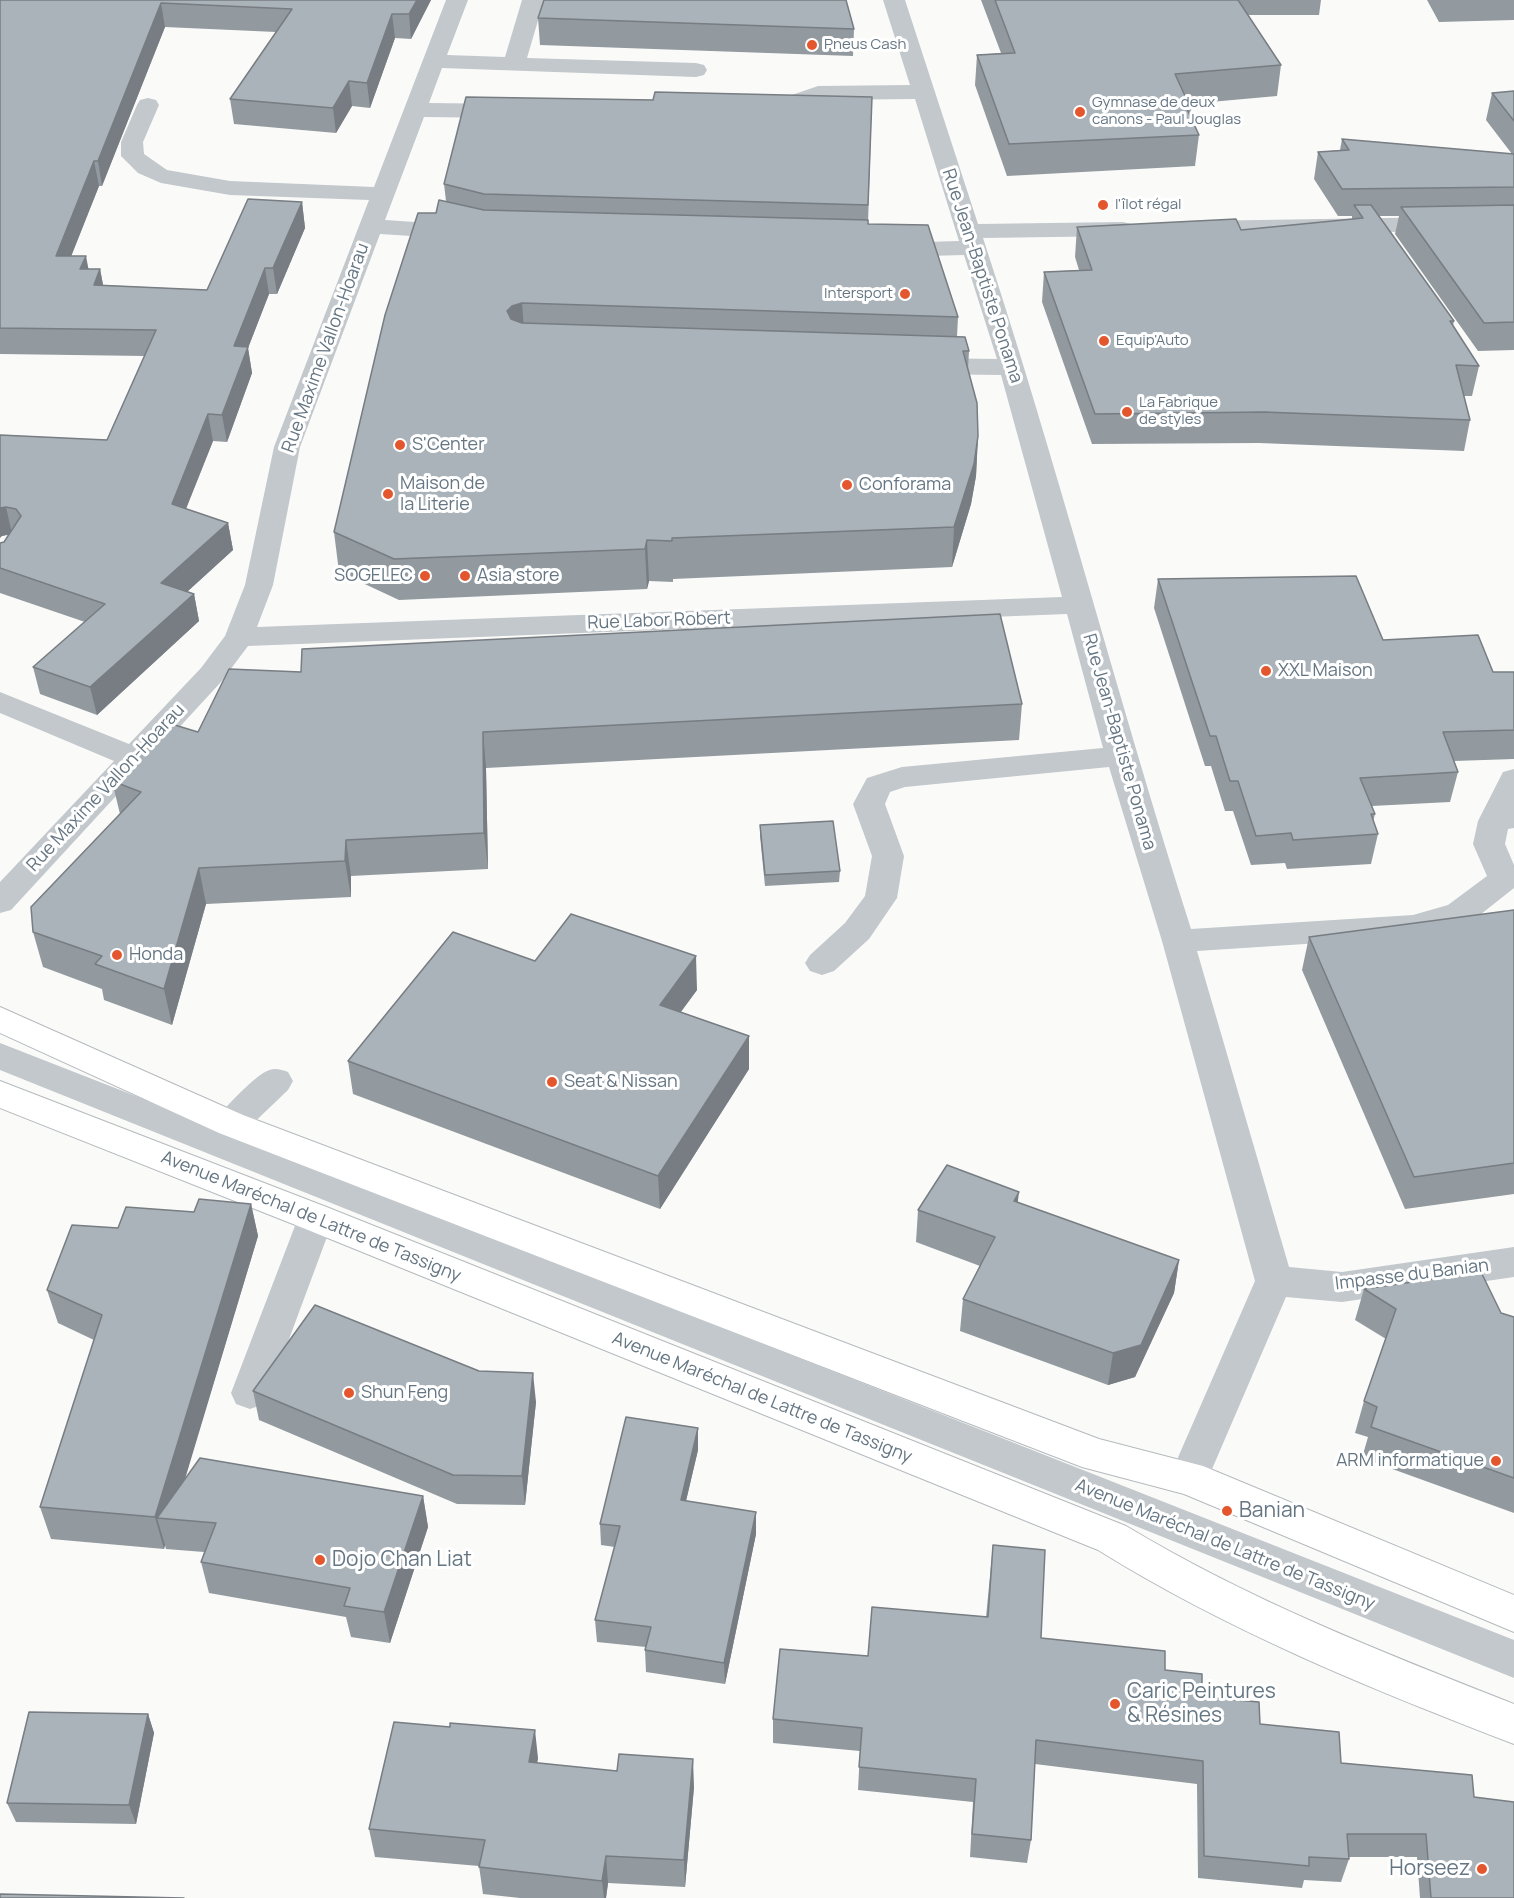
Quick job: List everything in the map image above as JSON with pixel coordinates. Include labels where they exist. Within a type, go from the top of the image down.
[{"type":"main road","name":"Avenue Maréchal de Lattre de Tassigny","points":[[0,1019],[231,1124],[1096,1455],[1189,1478],[1373,1553],[1514,1614]]},
{"type":"main road","name":"Avenue Maréchal de Lattre de Tassigny","points":[[0,1094],[316,1218],[1112,1538],[1164,1572],[1329,1649],[1514,1724]]},
{"type":"street","name":"Rue Maxime Vallon-Hoarau","points":[[0,902],[211,675],[238,637],[259,585],[287,447],[457,0]]},
{"type":"street","points":[[514,64],[533,0]]},
{"type":"street","name":"Rue Jean-Baptiste Ponama","points":[[894,0],[1012,367],[1121,756],[1178,941],[1274,1281]]},
{"type":"street","points":[[433,61],[696,70]]},
{"type":"street","points":[[747,112],[769,111],[818,93],[924,92]]},
{"type":"street","points":[[148,105],[132,142],[133,156],[146,168],[161,177],[230,188],[383,194]]},
{"type":"street","points":[[415,110],[531,111]]},
{"type":"street","points":[[1176,228],[1381,235],[1514,224]]},
{"type":"street","points":[[371,226],[448,230],[477,236]]},
{"type":"street","points":[[864,250],[912,251],[971,240],[1141,229]]},
{"type":"street","points":[[904,366],[1012,367]]},
{"type":"street","name":"Rue Labor Robert","points":[[238,637],[1079,605]]},
{"type":"street","points":[[0,702],[134,758]]},
{"type":"street","points":[[822,963],[857,931],[881,898],[888,856],[869,804],[878,784],[902,777],[1121,756]]},
{"type":"street","points":[[1178,941],[1413,926],[1459,914],[1509,879],[1489,844],[1504,819],[1514,779]]},
{"type":"street","name":"Avenue Maréchal de Lattre de Tassigny","points":[[0,1056],[1514,1659]]},
{"type":"street","points":[[231,1124],[276,1081]]},
{"type":"street","points":[[250,1392],[316,1218]]},
{"type":"street","name":"Impasse du Banian","points":[[1274,1281],[1342,1287],[1514,1262]]},
{"type":"street","points":[[1189,1478],[1274,1281]]},
{"type":"building","points":[[0,0],[417,0],[409,14],[392,14],[367,83],[349,81],[333,108],[230,99],[292,9],[161,3],[98,161],[94,161],[56,256],[86,256],[80,269],[100,269],[94,285],[207,290],[248,199],[302,202],[273,268],[265,268],[234,346],[248,347],[222,415],[208,414],[172,504],[228,523],[161,583],[194,594],[90,687],[33,667],[105,604],[0,568],[0,543],[4,542],[21,516],[16,509],[0,508],[0,435],[107,440],[156,330],[0,328]]},
{"type":"building","points":[[544,0],[846,0],[854,29],[538,18]]},
{"type":"building","points":[[995,0],[1238,0],[1281,65],[1175,74],[1191,109],[1187,109],[1199,135],[1009,144],[977,55],[1015,53]]},
{"type":"building","points":[[1514,91],[1514,121],[1492,93]]},
{"type":"building","points":[[655,92],[872,97],[868,205],[484,194],[444,184],[466,97],[653,100]]},
{"type":"building","points":[[1342,139],[1514,154],[1514,187],[1342,189],[1318,152],[1349,150]]},
{"type":"building","points":[[439,200],[484,210],[868,220],[868,224],[928,225],[958,317],[522,303],[512,306],[507,311],[511,319],[522,323],[965,337],[969,351],[963,351],[977,403],[978,436],[974,464],[954,527],[672,538],[672,541],[647,540],[645,549],[394,559],[334,532],[385,315],[418,213],[436,213]]},
{"type":"building","points":[[1354,205],[1371,205],[1454,321],[1450,321],[1479,366],[1456,365],[1470,420],[1264,412],[1095,414],[1044,272],[1092,270],[1077,227],[1236,219],[1241,230],[1363,218]]},
{"type":"building","points":[[1514,205],[1514,322],[1484,323],[1401,207]]},
{"type":"building","points":[[1356,576],[1383,640],[1478,635],[1493,672],[1514,672],[1514,730],[1443,732],[1458,772],[1360,778],[1375,814],[1371,814],[1378,834],[1293,840],[1291,833],[1256,836],[1238,781],[1230,781],[1216,736],[1210,736],[1158,579]]},
{"type":"building","points":[[1000,614],[1022,704],[483,732],[484,833],[346,840],[345,861],[199,868],[164,989],[95,964],[102,956],[33,932],[31,907],[141,792],[112,781],[168,723],[198,732],[229,669],[301,672],[302,649]]},
{"type":"building","points":[[833,821],[840,871],[765,875],[760,825]]},
{"type":"building","points":[[1514,910],[1514,1163],[1414,1177],[1309,937]]},
{"type":"building","name":"Seat & Nissan","points":[[571,914],[696,956],[660,1005],[749,1036],[658,1176],[348,1061],[453,932],[535,961]]},
{"type":"building","points":[[947,1165],[1019,1192],[1014,1201],[1179,1260],[1141,1345],[1113,1353],[963,1299],[995,1237],[918,1210]]},
{"type":"building","points":[[199,1199],[251,1204],[155,1517],[40,1507],[102,1315],[47,1290],[72,1225],[118,1228],[126,1207],[194,1212]]},
{"type":"building","points":[[1481,1272],[1501,1313],[1514,1317],[1514,1478],[1371,1427],[1377,1407],[1364,1401],[1396,1309],[1364,1289]]},
{"type":"building","points":[[315,1305],[479,1371],[533,1373],[522,1476],[453,1475],[253,1391]]},
{"type":"building","points":[[626,1417],[698,1428],[681,1500],[756,1512],[724,1663],[645,1650],[651,1627],[595,1620],[620,1526],[600,1524]]},
{"type":"building","points":[[200,1458],[423,1496],[384,1612],[344,1606],[350,1588],[201,1562],[216,1523],[157,1518]]},
{"type":"building","points":[[993,1545],[1045,1550],[1041,1638],[1165,1651],[1165,1670],[1202,1674],[1202,1697],[1259,1702],[1260,1724],[1339,1732],[1341,1763],[1472,1775],[1474,1797],[1514,1802],[1514,1898],[1431,1898],[1426,1834],[1347,1834],[1349,1859],[1309,1857],[1309,1866],[1204,1856],[1203,1761],[1036,1740],[1031,1840],[972,1834],[976,1779],[859,1767],[862,1728],[773,1719],[780,1649],[868,1656],[872,1607],[988,1617]]},
{"type":"building","points":[[29,1712],[148,1714],[129,1805],[7,1803]]},
{"type":"building","points":[[394,1722],[450,1727],[450,1723],[535,1730],[529,1762],[617,1771],[619,1754],[693,1759],[684,1860],[606,1856],[602,1881],[479,1867],[485,1840],[369,1829]]},
{"type":"building","points":[[0,1894],[184,1898],[0,1898]]},
{"type":"place","name":"Pneus Cash","points":[[812,45]]},
{"type":"place","name":"Gymnase de deux canons - Paul Jouglas","points":[[1080,112]]},
{"type":"place","name":"l'îlot régal","points":[[1103,205]]},
{"type":"place","name":"Intersport","points":[[905,294]]},
{"type":"place","name":"Equip'Auto","points":[[1104,341]]},
{"type":"place","name":"La Fabrique de styles","points":[[1127,412]]},
{"type":"place","name":"S'Center","points":[[400,445]]},
{"type":"place","name":"Conforama","points":[[847,485]]},
{"type":"place","name":"Maison de la Literie","points":[[388,494]]},
{"type":"place","name":"SOGELEC","points":[[425,576]]},
{"type":"place","name":"Asia store","points":[[465,576]]},
{"type":"place","name":"XXL Maison","points":[[1266,671]]},
{"type":"place","name":"Honda","points":[[117,955]]},
{"type":"place","name":"Seat & Nissan","points":[[552,1082]]},
{"type":"place","name":"Shun Feng","points":[[349,1393]]},
{"type":"place","name":"ARM informatique","points":[[1496,1461]]},
{"type":"place","name":"Banian","points":[[1227,1511]]},
{"type":"place","name":"Dojo Chan Liat","points":[[320,1560]]},
{"type":"place","name":"Caric Peintures & Résines","points":[[1115,1704]]},
{"type":"place","name":"Horseez","points":[[1482,1869]]}]
